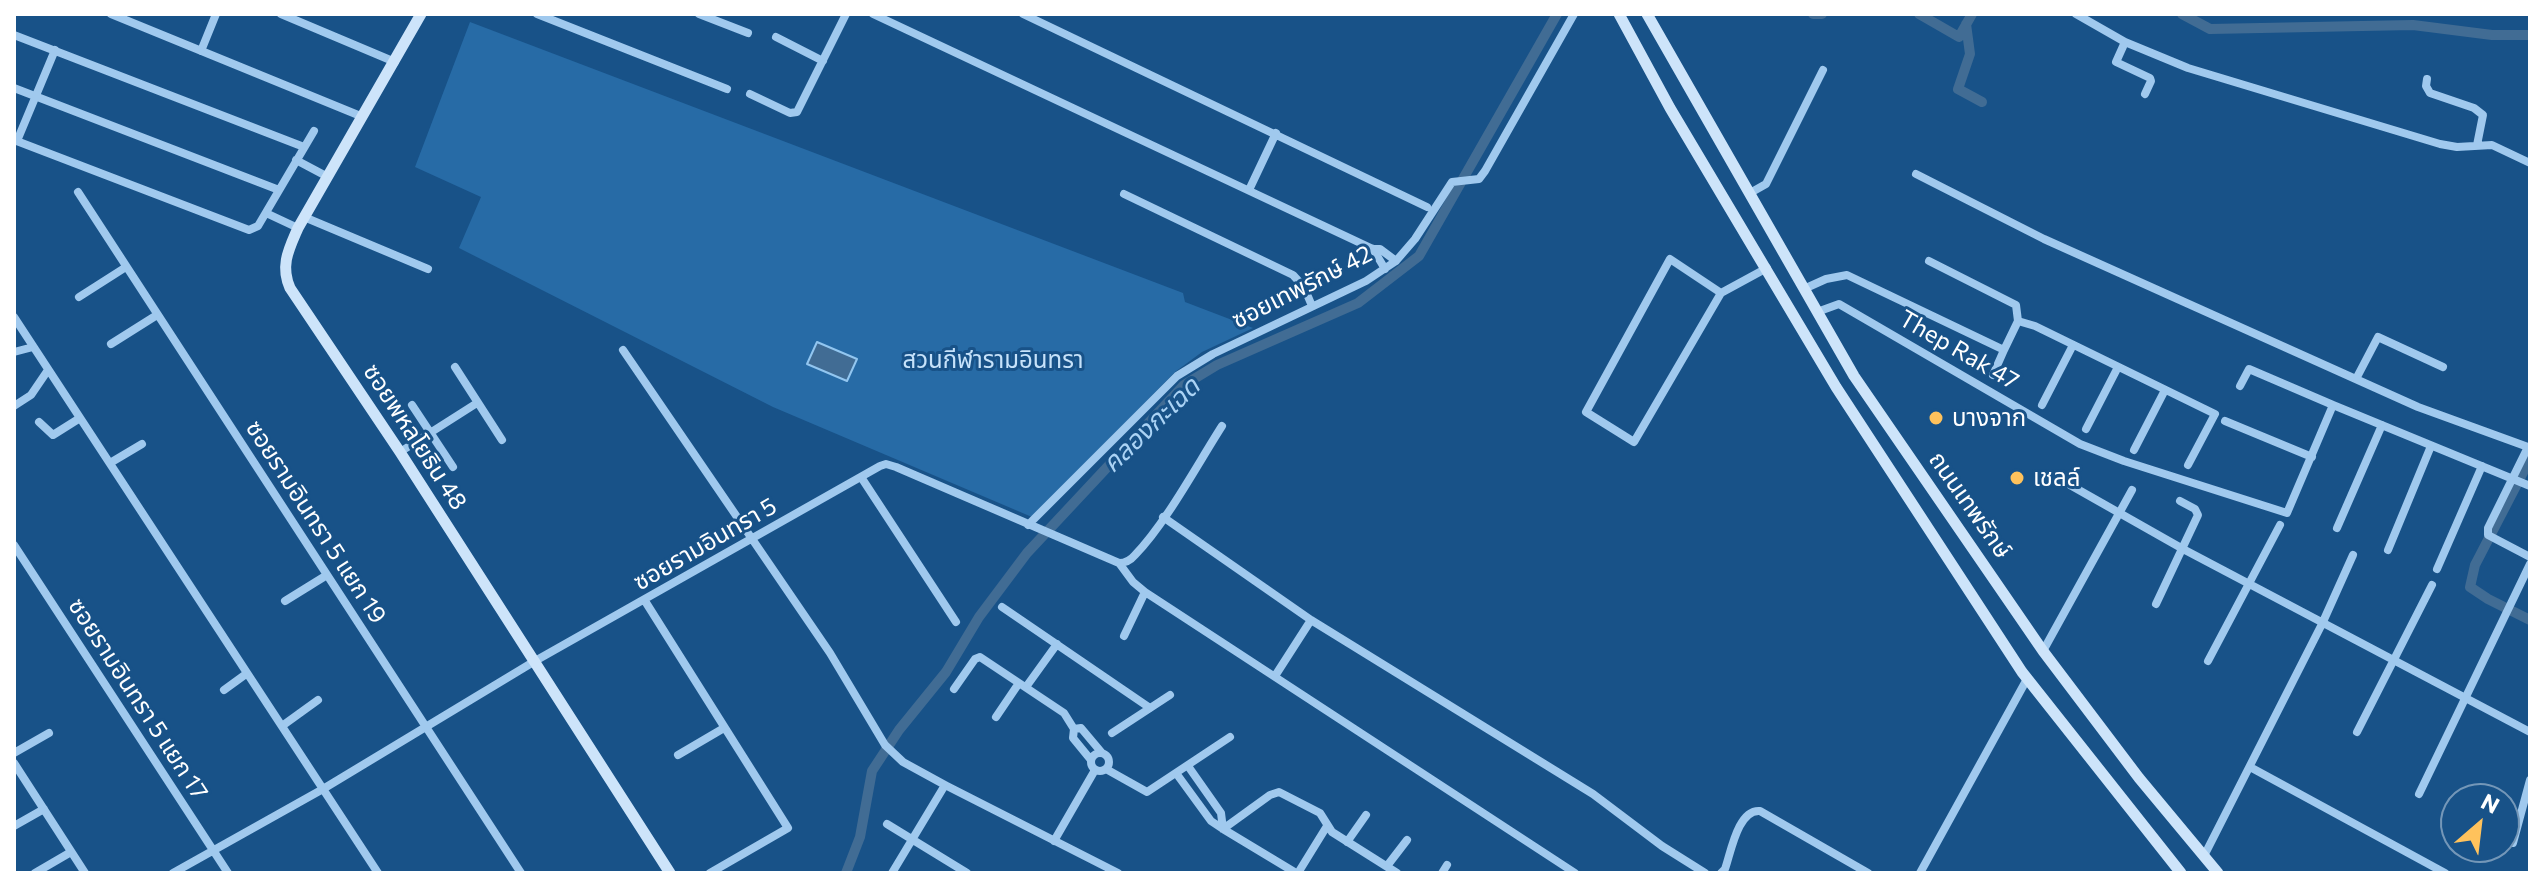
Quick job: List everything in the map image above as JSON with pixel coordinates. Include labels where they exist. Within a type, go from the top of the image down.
[{"type":"main road","name":"ซอยพหลโยธิน 48","points":[[421,14],[301,223],[284,267],[290,288],[400,452],[670,873]]},
{"type":"main road","name":"ถนนเทพรักษ์","points":[[1619,14],[1670,108],[1836,387],[2027,679],[2181,873]]},
{"type":"main road","name":"ถนนเทพรักษ์","points":[[1647,14],[1854,376],[2043,651],[2139,778],[2218,873]]},
{"type":"street","points":[[111,14],[363,117]]},
{"type":"street","points":[[201,51],[216,14]]},
{"type":"street","points":[[281,14],[395,62]]},
{"type":"street","points":[[537,14],[727,89]]},
{"type":"street","points":[[699,14],[748,33]]},
{"type":"street","points":[[750,94],[790,113],[797,112],[846,14]]},
{"type":"street","points":[[873,14],[1373,249],[1380,249],[1396,261]]},
{"type":"street","points":[[1023,14],[1427,207]]},
{"type":"street","name":"ซอยเทพรักษ์ 42","points":[[1028,525],[1177,376],[1213,354],[1366,281],[1396,261],[1415,239],[1449,185],[1459,179],[1479,179],[1485,171],[1574,14]]},
{"type":"street","points":[[2076,14],[2125,42],[2188,68],[2457,147],[2498,147],[2530,163]]},
{"type":"street","points":[[14,35],[304,147]]},
{"type":"street","points":[[776,37],[823,61]]},
{"type":"street","points":[[2125,42],[2116,62],[2150,78],[2145,94]]},
{"type":"street","points":[[55,50],[16,140],[243,229],[258,226],[314,131]]},
{"type":"street","points":[[1750,193],[1766,184],[1823,70]]},
{"type":"street","points":[[2427,79],[2426,86],[2430,93],[2474,108],[2483,115],[2477,145]]},
{"type":"street","points":[[14,88],[279,190]]},
{"type":"street","points":[[1249,190],[1276,133]]},
{"type":"street","points":[[296,160],[328,177]]},
{"type":"street","points":[[1916,174],[2044,239],[2418,407],[2528,447],[2520,482],[2488,528],[2491,537],[2530,557]]},
{"type":"street","name":"ซอยรามอินทรา 5 แยก 19","points":[[78,192],[521,873]]},
{"type":"street","points":[[1124,194],[1293,275],[1304,287],[1312,306]]},
{"type":"street","points":[[266,213],[428,269]]},
{"type":"street","points":[[1373,249],[1385,269]]},
{"type":"street","points":[[1721,293],[1670,259],[1586,412],[1634,442],[1721,293],[1767,268]]},
{"type":"street","points":[[1929,261],[2016,305],[2018,321],[1993,375]]},
{"type":"street","points":[[79,297],[126,267]]},
{"type":"street","points":[[1806,288],[1826,279],[1847,275],[2004,350]]},
{"type":"street","name":"Thep Rak 47","points":[[1817,312],[1839,304],[2080,444],[2287,513],[2312,457]]},
{"type":"street","points":[[111,344],[157,315]]},
{"type":"street","points":[[14,317],[378,873]]},
{"type":"street","points":[[2018,321],[2215,414],[2188,465]]},
{"type":"street","points":[[2356,379],[2378,337],[2443,367]]},
{"type":"street","points":[[2042,405],[2073,345]]},
{"type":"street","points":[[14,352],[33,347]]},
{"type":"street","points":[[623,350],[830,653],[885,745],[895,755],[945,785],[1118,873]]},
{"type":"street","points":[[455,367],[502,440]]},
{"type":"street","points":[[2086,429],[2118,367]]},
{"type":"street","points":[[2240,386],[2249,369],[2520,482]]},
{"type":"street","points":[[14,406],[31,395],[48,370]]},
{"type":"street","points":[[2134,450],[2165,390]]},
{"type":"street","points":[[400,452],[477,403]]},
{"type":"street","points":[[412,405],[453,467]]},
{"type":"street","points":[[2225,421],[2312,457],[2333,405]]},
{"type":"street","points":[[39,422],[48,432],[57,434],[80,418]]},
{"type":"street","points":[[2337,528],[2382,425]]},
{"type":"street","points":[[1119,563],[1125,563],[1134,556],[1222,426]]},
{"type":"street","points":[[110,463],[142,444]]},
{"type":"street","points":[[2388,550],[2431,446]]},
{"type":"street","name":"ซอยรามอินทรา 5","points":[[173,873],[323,789],[535,661],[886,464],[1119,563]]},
{"type":"street","points":[[2437,569],[2482,466]]},
{"type":"street","points":[[861,477],[956,622]]},
{"type":"street","points":[[2070,485],[2322,624],[2530,732]]},
{"type":"street","points":[[2043,651],[2132,490]]},
{"type":"street","points":[[2156,604],[2198,512],[2180,501]]},
{"type":"street","points":[[1163,517],[1311,620],[1593,794],[1662,846],[1705,873]]},
{"type":"street","points":[[2208,661],[2280,525]]},
{"type":"street","name":"ซอยรามอินทรา 5 แยก 17","points":[[14,545],[228,873]]},
{"type":"street","points":[[2204,856],[2322,624],[2353,555]]},
{"type":"street","points":[[1119,563],[1145,592],[1575,873]]},
{"type":"street","points":[[2419,794],[2530,564]]},
{"type":"street","points":[[285,601],[327,575]]},
{"type":"street","points":[[2357,732],[2432,585]]},
{"type":"street","points":[[1124,636],[1145,592]]},
{"type":"street","points":[[645,601],[788,828],[710,873]]},
{"type":"street","points":[[1002,607],[1150,708]]},
{"type":"street","points":[[1275,676],[1311,620]]},
{"type":"street","points":[[996,717],[1057,644]]},
{"type":"street","points":[[954,689],[977,656],[1064,713],[1074,729],[1073,738],[1095,770]]},
{"type":"street","points":[[224,690],[246,674]]},
{"type":"street","points":[[1920,873],[2027,679]]},
{"type":"street","points":[[1112,733],[1170,695]]},
{"type":"street","points":[[282,726],[318,700]]},
{"type":"street","points":[[678,755],[724,728]]},
{"type":"street","points":[[1074,729],[1081,728],[1109,761],[1106,769]]},
{"type":"street","points":[[14,753],[49,733]]},
{"type":"street","points":[[1095,770],[1106,769],[1147,792],[1230,737]]},
{"type":"street","points":[[1091,760],[1094,755],[1102,753]]},
{"type":"street","points":[[14,763],[85,873]]},
{"type":"street","points":[[1188,766],[1221,813],[1223,829]]},
{"type":"street","points":[[2250,767],[2445,873]]},
{"type":"street","points":[[1054,841],[1095,770]]},
{"type":"street","points":[[1176,773],[1211,821],[1297,873],[1327,826]]},
{"type":"street","points":[[2520,817],[2530,780]]},
{"type":"street","points":[[892,873],[945,785]]},
{"type":"street","points":[[1223,829],[1270,795],[1279,792],[1320,813],[1332,832],[1397,873]]},
{"type":"street","points":[[14,826],[44,809]]},
{"type":"street","points":[[1721,873],[1744,816],[1760,811],[1868,873]]},
{"type":"street","points":[[1347,842],[1366,815]]},
{"type":"street","points":[[887,824],[967,873]]},
{"type":"street","points":[[1387,866],[1407,840]]},
{"type":"street","points":[[35,873],[71,852]]},
{"type":"green space","name":"สวนกีฬารามอินทรา","points":[[470,22],[1183,293],[1185,302],[1253,328],[1202,352],[1175,372],[1032,517],[773,407],[459,248],[481,197],[415,167]]},
{"type":"shaded area","points":[[817,342],[857,359],[847,381],[807,364]]},
{"type":"waterway","name":"คลองกะเฉด","points":[[846,873],[860,837],[872,771],[899,730],[946,672],[979,617],[1027,553],[1184,385],[1217,365],[1358,303],[1419,256],[1557,14]]},
{"type":"waterway","points":[[1813,14],[1822,14]]},
{"type":"waterway","points":[[1919,14],[1959,37],[1972,14]]},
{"type":"waterway","points":[[2182,14],[2210,29],[2413,25],[2492,35],[2530,35]]},
{"type":"waterway","points":[[1966,24],[1970,54],[1958,89],[1982,102]]},
{"type":"waterway","points":[[2530,459],[2475,565],[2470,587],[2530,620]]},
{"type":"place","name":"บางจาก","points":[[1936,418]]},
{"type":"place","name":"เชลล์","points":[[2017,478]]}]
